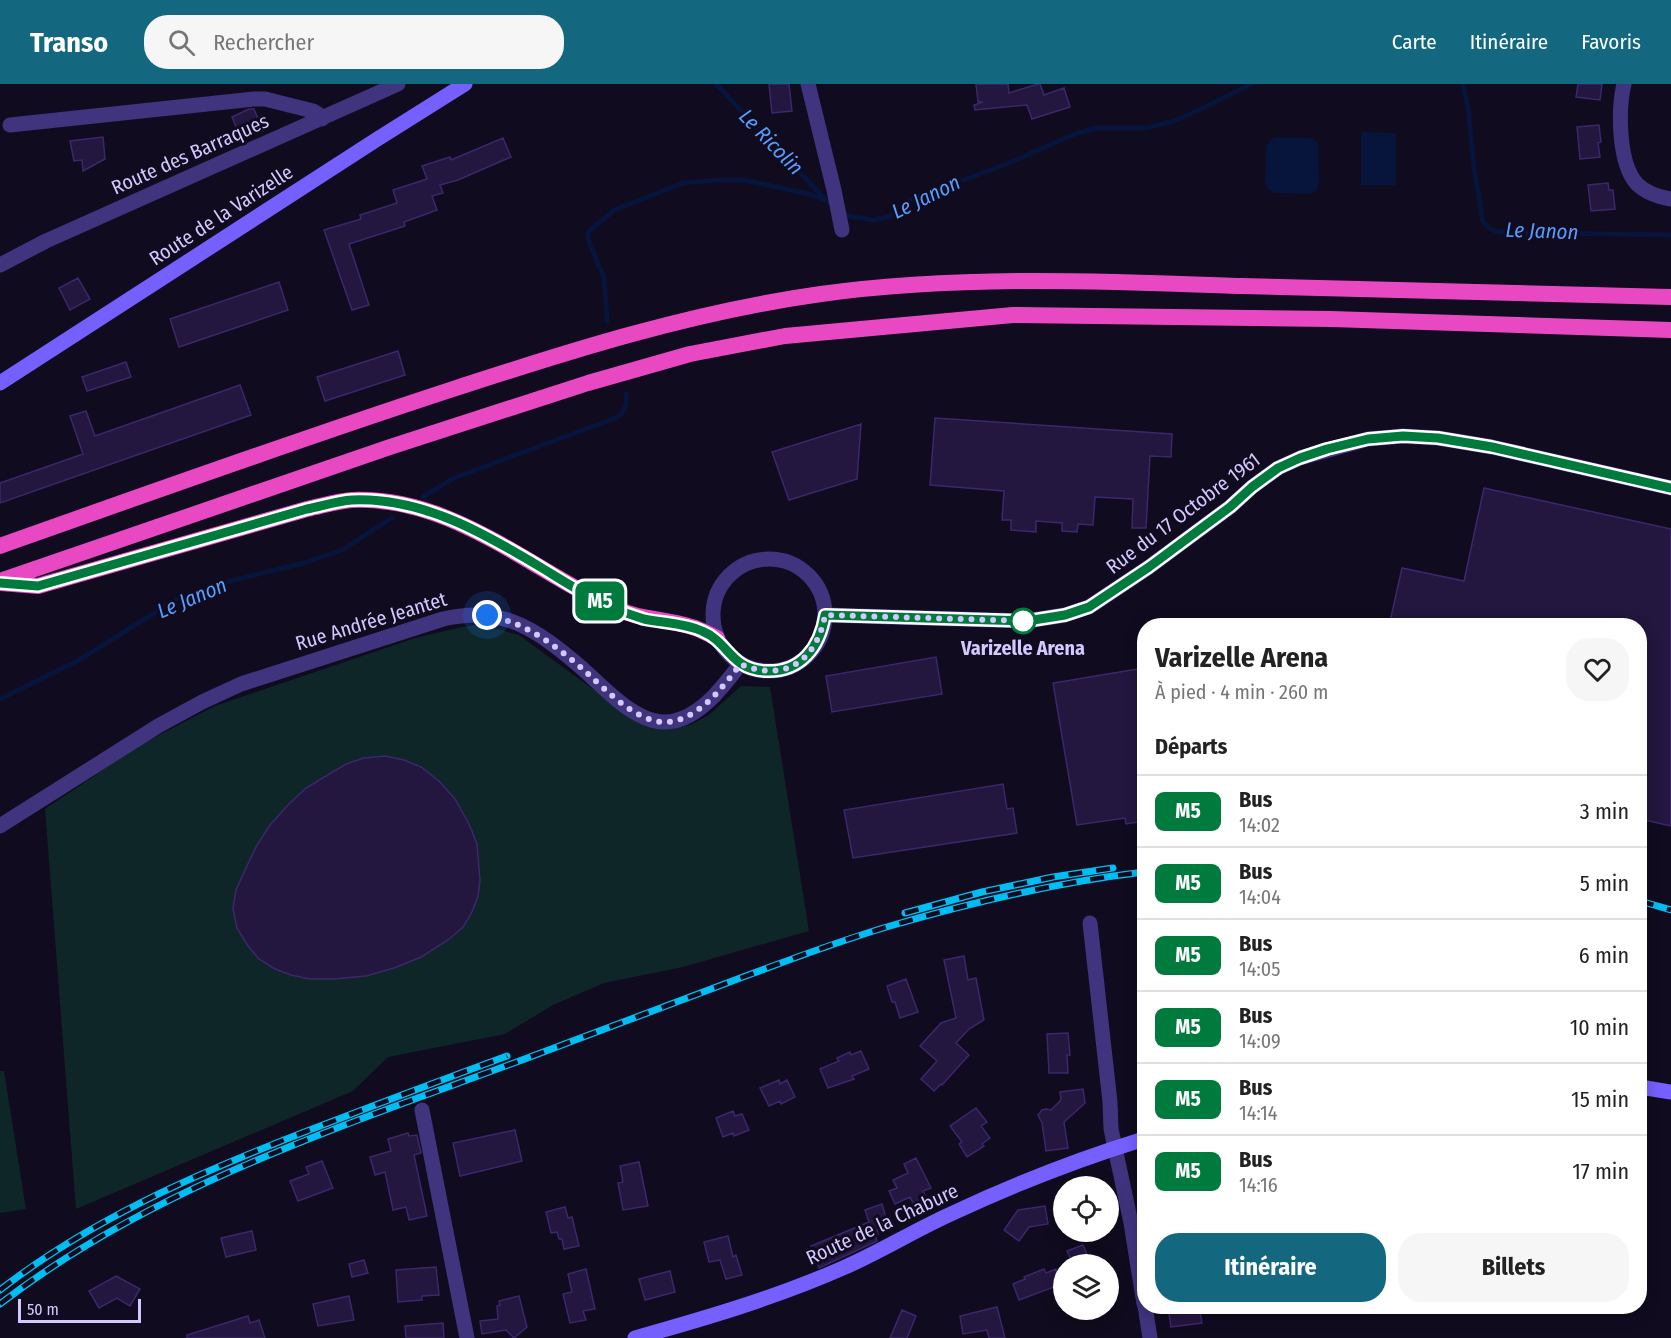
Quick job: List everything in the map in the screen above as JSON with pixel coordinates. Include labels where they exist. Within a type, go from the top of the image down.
[{"type":"highway","points":[[0,546],[244,459],[548,358],[657,327],[820,294],[951,283],[1112,282],[1671,297]]},
{"type":"highway","points":[[0,582],[390,447],[577,387],[690,354],[785,336],[1013,315],[1331,320],[1671,330]]},
{"type":"highway","points":[[0,582],[38,586],[307,509],[350,500],[384,501],[419,507],[460,522],[614,608],[642,618],[693,627],[717,638]]},
{"type":"main road","name":"Route de la Varizelle","points":[[0,383],[465,84]]},
{"type":"main road","points":[[1647,1089],[1671,1092]]},
{"type":"main road","name":"Route de la Chabure","points":[[635,1338],[715,1316],[782,1293],[845,1267],[961,1209],[1012,1187],[1137,1141]]},
{"type":"street","name":"Route des Barraques","points":[[0,265],[46,241],[398,84]]},
{"type":"street","points":[[808,84],[841,225]]},
{"type":"street","points":[[1624,84],[1621,119],[1624,153],[1630,172],[1638,184],[1649,192],[1671,199]]},
{"type":"street","points":[[10,125],[254,99],[265,99],[313,111],[322,119]]},
{"type":"street","name":"Rue du 17 Octobre 1961","points":[[825,615],[1027,621],[1065,615],[1089,607],[1149,567],[1278,468],[1327,449],[1368,439],[1403,436],[1438,438],[1492,447],[1671,488]]},
{"type":"street","points":[[768,559],[785,562],[801,569],[813,581],[822,596],[825,615],[823,632],[814,649],[800,662],[783,669],[764,671],[740,664],[732,658],[717,638],[712,614],[716,597],[724,582],[736,570],[751,562],[768,559]]},
{"type":"street","name":"Rue Andrée Jeantet","points":[[0,826],[158,726],[202,702],[252,681],[464,614],[487,615],[512,621],[535,633],[574,662],[624,705],[647,718],[662,722],[677,720],[695,713],[723,686],[740,664]]},
{"type":"street","points":[[1090,923],[1111,1129],[1137,1258]]},
{"type":"street","points":[[422,1110],[467,1338]]},
{"type":"street","points":[[1146,1314],[1150,1338]]},
{"type":"green space","points":[[477,625],[519,635],[623,711],[671,729],[690,725],[709,715],[741,686],[770,687],[809,931],[683,967],[604,983],[553,1005],[505,1034],[388,1057],[353,1091],[76,1209],[45,809],[140,745],[215,706],[415,638]]},
{"type":"green space","points":[[0,1071],[4,1071],[26,1209],[0,1213]]},
{"type":"water","points":[[1361,132],[1396,133],[1396,185],[1361,185]]},
{"type":"water","points":[[1276,137],[1310,138],[1318,143],[1319,184],[1317,189],[1310,194],[1274,193],[1267,188],[1265,183],[1266,147],[1271,139]]},
{"type":"building","points":[[769,84],[789,84],[792,111],[772,113]]},
{"type":"building","points":[[976,84],[1008,84],[1009,93],[1040,84],[1044,95],[1064,88],[1070,107],[1032,119],[1027,105],[975,110],[974,105],[983,102],[978,102]]},
{"type":"building","points":[[1578,84],[1602,84],[1600,100],[1576,97]]},
{"type":"building","points":[[254,109],[263,131],[241,139],[232,117]]},
{"type":"building","points":[[1599,125],[1600,157],[1580,159],[1577,127]]},
{"type":"building","points":[[103,137],[105,159],[83,171],[82,160],[74,161],[70,141]]},
{"type":"building","points":[[503,138],[511,157],[458,180],[440,185],[443,193],[432,196],[437,210],[404,222],[405,226],[349,244],[369,305],[352,310],[324,230],[361,219],[360,215],[397,203],[393,190],[427,179],[422,166],[450,157],[451,160]]},
{"type":"building","points":[[1608,183],[1609,190],[1613,190],[1615,209],[1591,211],[1588,185]]},
{"type":"building","points":[[78,278],[90,299],[70,310],[59,288]]},
{"type":"building","points":[[279,282],[288,310],[179,347],[170,319]]},
{"type":"building","points":[[398,351],[405,375],[325,401],[317,377]]},
{"type":"building","points":[[126,362],[131,377],[87,391],[82,377]]},
{"type":"building","points":[[240,385],[251,415],[0,503],[0,483],[83,454],[70,416],[86,411],[95,436]]},
{"type":"building","points":[[935,418],[1172,434],[1171,457],[1150,456],[1146,528],[1132,528],[1133,499],[1095,497],[1093,525],[1078,524],[1077,532],[1062,531],[1062,523],[1036,521],[1036,532],[1011,530],[1011,520],[1002,520],[1004,491],[930,485]]},
{"type":"building","points":[[861,424],[857,479],[789,500],[772,452]]},
{"type":"building","points":[[1484,488],[1671,529],[1671,826],[1647,821],[1647,618],[1391,618],[1402,568],[1464,581]]},
{"type":"building","points":[[936,657],[942,694],[832,712],[826,676]]},
{"type":"building","points":[[1137,669],[1137,822],[1126,824],[1125,818],[1077,825],[1053,683]]},
{"type":"building","points":[[385,756],[421,767],[439,781],[455,799],[469,824],[477,844],[480,880],[478,896],[472,912],[463,927],[448,940],[421,957],[394,968],[366,976],[334,979],[310,979],[275,969],[259,959],[248,946],[237,928],[233,909],[236,890],[257,845],[270,825],[306,788],[346,764],[364,758]]},
{"type":"building","points":[[1003,784],[1007,809],[1013,808],[1017,833],[853,858],[844,810]]},
{"type":"building","points":[[964,956],[968,980],[976,978],[984,1020],[969,1029],[956,1043],[969,1055],[934,1091],[921,1079],[937,1061],[920,1046],[941,1023],[956,1018],[944,960]]},
{"type":"building","points":[[906,979],[918,1012],[900,1018],[887,986]]},
{"type":"building","points":[[1068,1033],[1070,1055],[1067,1055],[1068,1073],[1049,1073],[1047,1034]]},
{"type":"building","points":[[861,1051],[869,1069],[852,1076],[854,1079],[828,1088],[820,1069],[839,1061],[837,1058],[850,1052],[851,1055]]},
{"type":"building","points":[[779,1080],[780,1084],[787,1080],[795,1097],[781,1104],[780,1101],[769,1106],[760,1088]]},
{"type":"building","points":[[1083,1089],[1085,1103],[1064,1122],[1068,1148],[1046,1151],[1042,1123],[1038,1115],[1042,1110],[1051,1110],[1061,1100],[1060,1092]]},
{"type":"building","points":[[976,1108],[987,1122],[981,1126],[990,1138],[982,1144],[984,1146],[967,1157],[959,1144],[962,1142],[950,1126]]},
{"type":"building","points":[[733,1111],[735,1116],[742,1114],[749,1130],[734,1136],[733,1133],[723,1137],[716,1118]]},
{"type":"building","points":[[515,1130],[522,1161],[460,1176],[453,1143]]},
{"type":"building","points":[[408,1133],[409,1136],[417,1135],[421,1153],[414,1155],[427,1216],[409,1220],[406,1207],[393,1210],[385,1172],[375,1175],[370,1157],[391,1151],[388,1139]]},
{"type":"building","points":[[916,1158],[931,1188],[923,1191],[926,1197],[913,1203],[910,1197],[895,1204],[889,1191],[897,1188],[893,1180],[908,1173],[904,1164]]},
{"type":"building","points":[[322,1161],[333,1188],[298,1201],[290,1181],[309,1174],[306,1167]]},
{"type":"building","points":[[639,1162],[648,1206],[623,1210],[618,1183],[623,1182],[620,1166]]},
{"type":"building","points":[[882,1204],[888,1225],[877,1230],[878,1234],[875,1235],[877,1241],[819,1268],[811,1246],[869,1222],[865,1210]]},
{"type":"building","points":[[1045,1206],[1048,1224],[1029,1227],[1019,1241],[1004,1230],[1018,1210]]},
{"type":"building","points":[[565,1207],[568,1218],[572,1217],[579,1246],[564,1249],[562,1239],[559,1239],[557,1232],[551,1233],[546,1212]]},
{"type":"building","points":[[252,1231],[256,1250],[226,1257],[221,1238]]},
{"type":"building","points":[[728,1236],[733,1257],[736,1255],[742,1275],[726,1279],[720,1260],[709,1262],[704,1242]]},
{"type":"building","points":[[1083,1245],[1087,1254],[1068,1254],[1067,1251]]},
{"type":"building","points":[[364,1260],[368,1273],[352,1277],[349,1264]]},
{"type":"building","points":[[436,1267],[439,1295],[422,1296],[422,1300],[398,1302],[396,1270]]},
{"type":"building","points":[[586,1269],[595,1309],[583,1311],[586,1320],[570,1323],[563,1294],[572,1292],[568,1274]]},
{"type":"building","points":[[1044,1269],[1046,1273],[1053,1270],[1053,1287],[1019,1300],[1013,1284],[1025,1279],[1024,1277]]},
{"type":"building","points":[[670,1271],[675,1292],[645,1300],[639,1279]]},
{"type":"building","points":[[116,1276],[140,1289],[130,1306],[117,1298],[99,1308],[89,1291]]},
{"type":"building","points":[[349,1296],[354,1320],[318,1326],[313,1304]]},
{"type":"building","points":[[519,1296],[527,1327],[514,1338],[506,1330],[482,1334],[480,1321],[498,1319],[499,1301]]},
{"type":"building","points":[[997,1307],[1005,1338],[989,1338],[987,1330],[963,1334],[960,1316]]},
{"type":"building","points":[[902,1310],[916,1316],[907,1338],[890,1338]]},
{"type":"building","points":[[1169,1314],[1200,1314],[1202,1323],[1171,1327]]},
{"type":"building","points":[[248,1316],[250,1323],[259,1320],[265,1338],[187,1338],[187,1335]]},
{"type":"building","points":[[443,1323],[444,1338],[406,1338],[405,1326]]},
{"type":"waterway","name":"Le Ricolin","points":[[716,84],[826,200]]},
{"type":"waterway","name":"Le Janon","points":[[842,211],[849,216],[873,220],[889,217],[910,200],[1007,164],[1072,135],[1096,128],[1146,128],[1174,121],[1251,84]]},
{"type":"waterway","name":"Le Janon","points":[[1463,84],[1483,222],[1490,229],[1498,232],[1671,235]]},
{"type":"waterway","name":"Le Janon","points":[[607,321],[604,278],[588,239],[588,232],[614,210],[683,183],[717,180],[744,180],[809,194],[834,206]]},
{"type":"waterway","name":"Le Janon","points":[[423,497],[454,478],[618,417],[625,407],[626,394]]},
{"type":"waterway","name":"Le Janon","points":[[0,699],[77,661],[176,600],[222,583],[304,563],[342,550],[392,518]]},
{"type":"railway","points":[[905,913],[982,892],[1053,877],[1113,868]]},
{"type":"railway","points":[[0,1304],[60,1262],[123,1224],[188,1191],[323,1133],[869,932],[1016,894],[1080,881],[1137,873]]},
{"type":"railway","points":[[1647,903],[1671,910]]},
{"type":"railway","points":[[0,1290],[38,1262],[78,1237],[119,1214],[204,1173],[292,1137],[507,1056]]},
{"type":"bus line","name":"M5","points":[[0,583],[38,586],[307,509],[350,500],[384,501],[419,507],[460,522],[614,608],[642,618],[682,624],[704,631],[717,638],[732,658],[740,664],[764,671],[783,669],[800,662],[814,649],[823,632],[825,615],[1027,621],[1065,615],[1089,607],[1149,567],[1278,468],[1327,449],[1368,439],[1403,436],[1438,438],[1492,447],[1671,488]]},
{"type":"place","name":"Varizelle Arena","points":[[1023,621]]},
{"type":"route","points":[[487,615],[512,621],[535,633],[624,705],[647,718],[662,722],[677,720],[695,713],[723,686],[740,664],[764,671],[783,669],[800,662],[814,649],[823,632],[825,615],[1027,621],[1023,621]]}]
